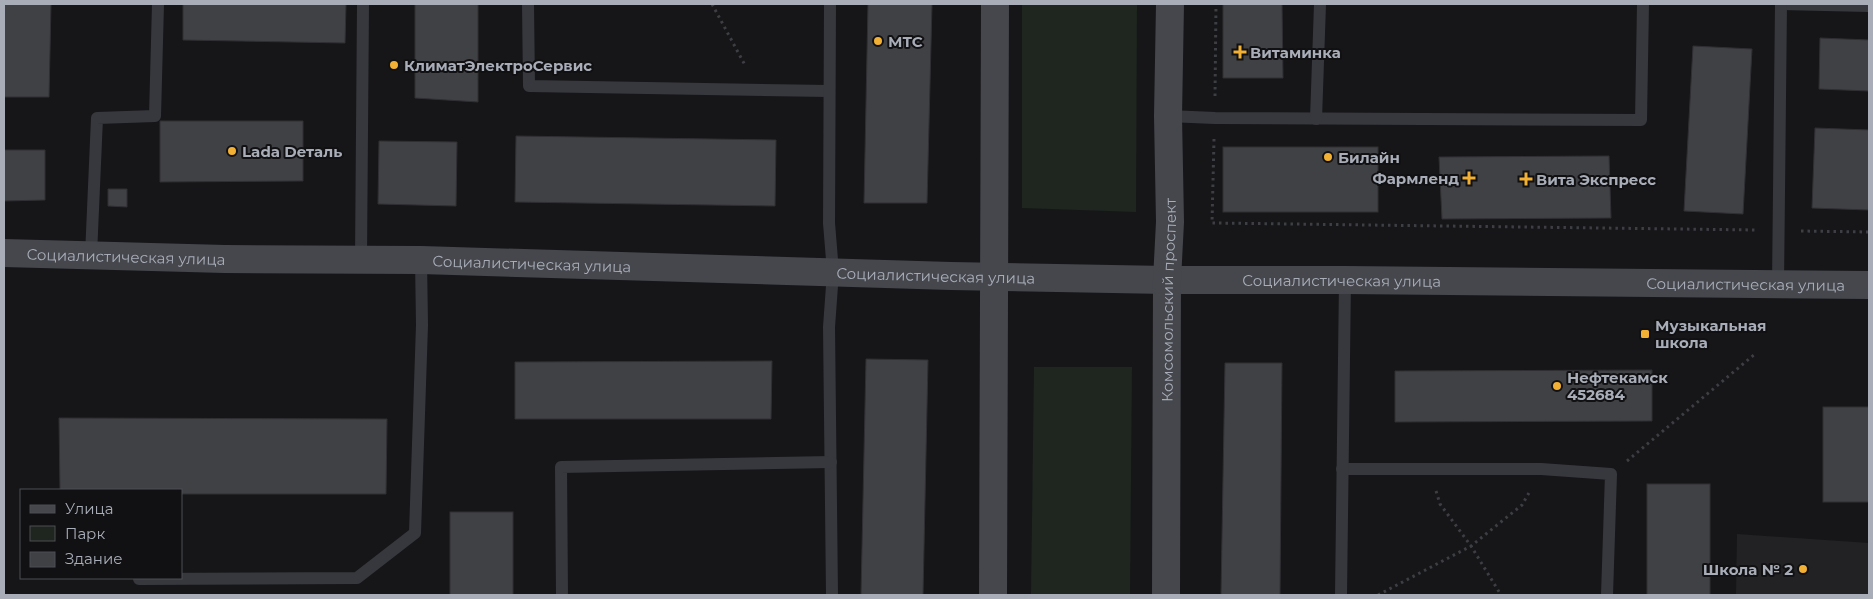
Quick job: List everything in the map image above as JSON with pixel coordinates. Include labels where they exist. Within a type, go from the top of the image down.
[{"type":"main road","points":[[992,595],[994,4]]},
{"type":"main road","name":"Комсомольский проспект","points":[[1166,595],[1170,4]]},
{"type":"main road","name":"Социалистическая улица","points":[[4,253],[224,259],[421,260],[992,277],[1869,286]]},
{"type":"lane","points":[[91,255],[97,118],[155,116],[158,4]]},
{"type":"lane","points":[[361,260],[364,4]]},
{"type":"lane","points":[[528,4],[529,86],[829,91]]},
{"type":"lane","points":[[830,4],[829,223],[833,272],[829,326],[832,595]]},
{"type":"lane","points":[[1316,119],[1320,4]]},
{"type":"lane","points":[[1168,116],[1316,119],[1641,120],[1644,4]]},
{"type":"lane","points":[[1778,284],[1781,4],[1869,6]]},
{"type":"lane","points":[[182,579],[357,578],[415,534],[422,325],[421,260]]},
{"type":"lane","points":[[1341,595],[1345,280]]},
{"type":"lane","points":[[562,595],[561,467],[831,462]]},
{"type":"lane","points":[[1342,469],[1541,469],[1611,474],[1607,595]]},
{"type":"path","points":[[712,4],[759,90]]},
{"type":"path","points":[[1212,223],[1869,232]]},
{"type":"path","points":[[1611,474],[1755,354]]},
{"type":"path","points":[[1429,469],[1440,504],[1471,546],[1501,595]]},
{"type":"path","points":[[1378,595],[1471,546],[1522,505],[1541,469]]},
{"type":"shaded area","name":"Школа № 2","points":[[1737,534],[1869,543],[1869,595],[1736,595]]},
{"type":"green space","points":[[1022,4],[1137,4],[1136,212],[1022,208]]},
{"type":"green space","points":[[1034,367],[1132,367],[1130,595],[1031,595]]},
{"type":"building","points":[[4,4],[51,4],[49,97],[4,97]]},
{"type":"building","points":[[183,4],[346,4],[345,43],[183,40]]},
{"type":"building","points":[[415,4],[478,4],[478,102],[415,98]]},
{"type":"building","points":[[868,4],[932,4],[927,203],[864,203]]},
{"type":"building","points":[[1223,4],[1282,4],[1283,78],[1223,78]]},
{"type":"building","points":[[1820,38],[1869,40],[1869,91],[1819,89]]},
{"type":"building","points":[[1693,46],[1752,49],[1743,214],[1684,211]]},
{"type":"building","name":"Lada Dеталь","points":[[160,121],[303,121],[303,181],[160,182]]},
{"type":"building","points":[[1815,128],[1869,130],[1869,210],[1812,208]]},
{"type":"building","points":[[516,136],[776,140],[775,206],[515,202]]},
{"type":"building","points":[[379,141],[457,142],[456,206],[378,204]]},
{"type":"building","points":[[1223,147],[1378,147],[1378,212],[1223,212]]},
{"type":"building","points":[[4,150],[45,150],[45,200],[4,201]]},
{"type":"building","points":[[1609,156],[1611,218],[1442,219],[1439,157]]},
{"type":"building","points":[[108,189],[127,189],[127,207],[108,206]]},
{"type":"building","points":[[866,359],[928,360],[923,595],[861,595]]},
{"type":"building","points":[[772,361],[771,419],[515,419],[515,362]]},
{"type":"building","points":[[1225,363],[1282,363],[1280,595],[1221,595]]},
{"type":"building","points":[[1652,370],[1652,421],[1395,422],[1395,371]]},
{"type":"building","points":[[1823,407],[1869,407],[1869,502],[1823,502]]},
{"type":"building","points":[[59,418],[387,419],[386,494],[182,494],[182,489],[60,489]]},
{"type":"building","points":[[1647,484],[1710,484],[1710,595],[1647,595]]},
{"type":"building","points":[[450,512],[513,512],[513,595],[450,595]]},
{"type":"place","name":"МТС","points":[[878,41]]},
{"type":"place","name":"Витаминка","points":[[1240,52]]},
{"type":"place","name":"КлиматЭлектроСервис","points":[[394,65]]},
{"type":"place","name":"Lada Dеталь","points":[[232,151]]},
{"type":"place","name":"Билайн","points":[[1328,157]]},
{"type":"place","name":"Фармленд","points":[[1469,178]]},
{"type":"place","name":"Вита Экспресс","points":[[1526,179]]},
{"type":"place","name":"Музыкальная школа","points":[[1645,334]]},
{"type":"place","name":"Нефтекамск 452684","points":[[1557,386]]},
{"type":"place","name":"Школа № 2","points":[[1803,569]]}]
